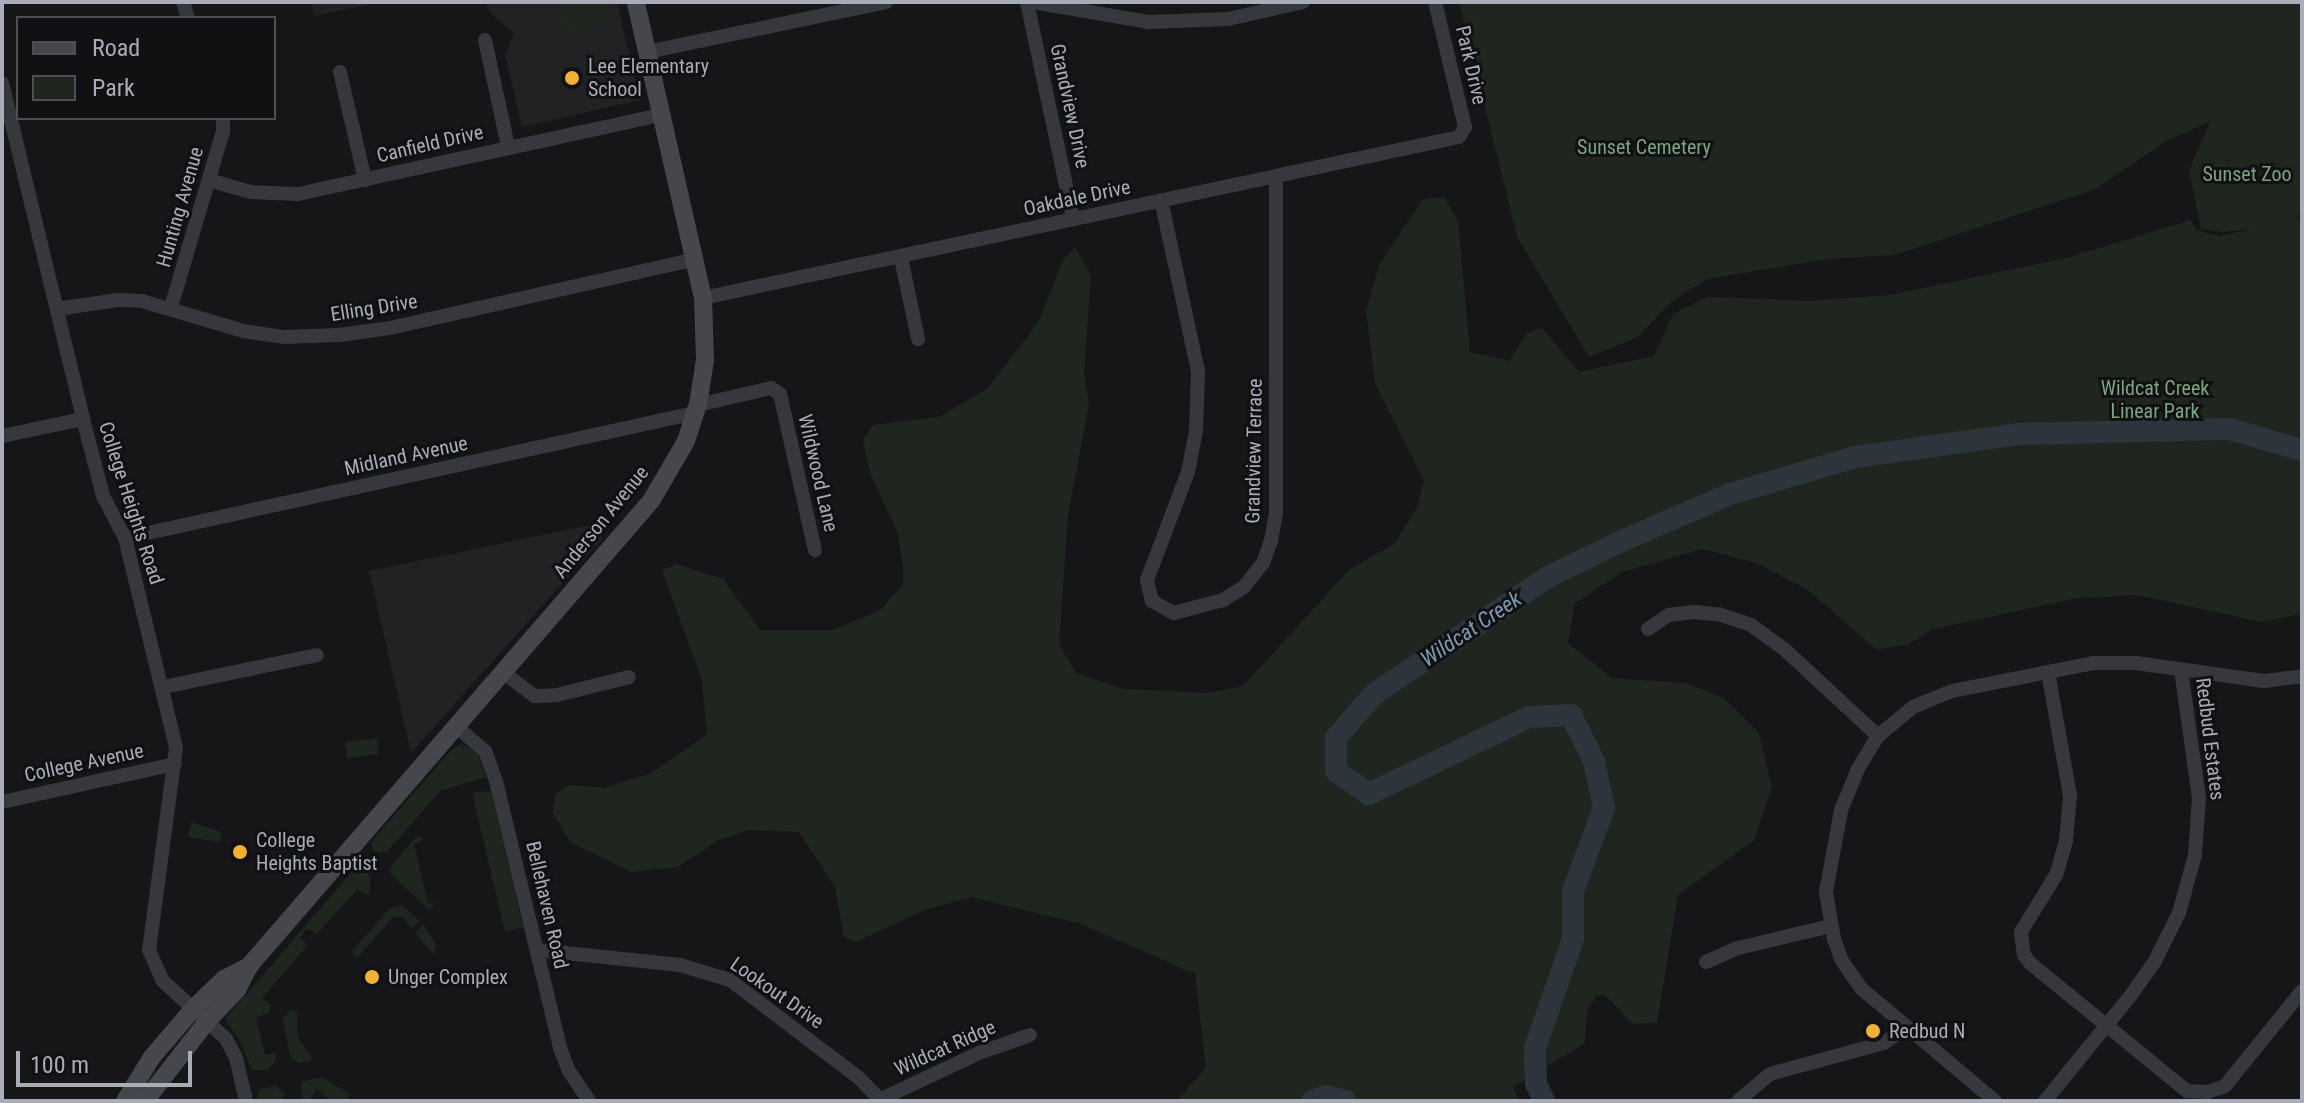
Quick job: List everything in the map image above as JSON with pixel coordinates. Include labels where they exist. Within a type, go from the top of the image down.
[{"type":"main road","name":"Anderson Avenue","points":[[125,1101],[152,1057],[201,1014],[237,990],[249,966],[651,501],[673,467],[696,409],[705,360],[703,298],[636,2]]},
{"type":"main road","name":"Anderson Avenue","points":[[145,1101],[201,1014]]},
{"type":"street","points":[[647,52],[886,2]]},
{"type":"street","points":[[1030,2],[1149,22],[1178,22],[1228,19],[1303,2]]},
{"type":"street","name":"Grandview Drive","points":[[1030,2],[1073,219]]},
{"type":"street","name":"Park Drive","points":[[1435,2],[1465,127],[1459,137]]},
{"type":"street","points":[[485,40],[508,146]]},
{"type":"street","points":[[340,72],[365,180]]},
{"type":"street","name":"College Heights Road","points":[[2,83],[103,496],[125,538],[176,748],[149,950],[163,981],[226,1039],[236,1058],[246,1101]]},
{"type":"street","name":"Canfield Drive","points":[[209,180],[275,195],[365,180],[508,146],[660,115]]},
{"type":"street","name":"Hunting Avenue","points":[[171,307],[209,180],[223,120]]},
{"type":"street","name":"Oakdale Drive","points":[[703,298],[1459,137]]},
{"type":"street","name":"Grandview Terrace","points":[[1161,200],[1198,371],[1196,431],[1188,472],[1147,580],[1152,601],[1174,613],[1223,600],[1244,587],[1263,563],[1271,541],[1276,513],[1276,176]]},
{"type":"street","points":[[901,258],[918,339]]},
{"type":"street","name":"Elling Drive","points":[[57,309],[117,300],[171,307],[243,331],[283,337],[339,335],[390,328],[695,259]]},
{"type":"street","name":"Wildwood Lane","points":[[696,409],[771,388],[780,394],[815,550]]},
{"type":"street","name":"Midland Avenue","points":[[125,538],[696,409]]},
{"type":"street","points":[[2,436],[83,419]]},
{"type":"street","points":[[1648,629],[1669,615],[1694,612],[1721,615],[1751,625],[1783,648],[1878,736]]},
{"type":"street","points":[[163,687],[317,655]]},
{"type":"street","name":"Redbud Estates","points":[[1995,1101],[1905,1028],[1852,976],[1831,926],[1826,892],[1841,810],[1858,769],[1878,736],[1913,707],[1952,691],[2093,663],[2136,663],[2264,681],[2302,676]]},
{"type":"street","name":"Redbud Estates","points":[[2045,1101],[2106,1028],[2155,961],[2179,913],[2195,855],[2199,773],[2181,670]]},
{"type":"street","points":[[2048,672],[2070,796],[2066,841],[2056,875],[2026,921],[2021,942],[2030,963],[2187,1091],[2208,1092],[2225,1086],[2301,994]]},
{"type":"street","points":[[504,673],[534,696],[557,695],[629,677]]},
{"type":"street","name":"Bellehaven Road","points":[[456,726],[485,751],[496,781],[560,1048],[569,1071],[589,1101]]},
{"type":"street","name":"College Avenue","points":[[2,802],[175,764]]},
{"type":"street","points":[[1706,962],[1738,948],[1831,926]]},
{"type":"street","name":"Lookout Drive","points":[[537,950],[680,965],[730,980],[859,1078],[878,1100]]},
{"type":"street","points":[[1738,1101],[1757,1083],[1778,1070],[1884,1043],[1905,1028]]},
{"type":"street","name":"Wildcat Ridge","points":[[878,1100],[979,1053],[1030,1035]]},
{"type":"shaded area","points":[[311,2],[380,2],[314,16]]},
{"type":"shaded area","name":"Lee Elementary School","points":[[485,2],[617,2],[640,100],[522,127],[505,55],[514,33],[491,14]]},
{"type":"shaded area","points":[[600,523],[602,539],[411,753],[369,571]]},
{"type":"green space","points":[[560,2],[606,2],[610,23],[565,31]]},
{"type":"green space","points":[[1459,2],[2302,2],[2302,212],[2296,219],[2302,219],[2302,614],[2261,622],[2137,595],[2077,598],[1933,629],[1909,644],[1877,650],[1807,589],[1756,563],[1702,549],[1622,572],[1575,603],[1568,643],[1612,678],[1686,683],[1724,698],[1759,733],[1772,787],[1754,840],[1678,895],[1657,1023],[1633,1024],[1604,994],[1596,997],[1587,1010],[1585,1043],[1513,1087],[1519,1101],[1176,1101],[1206,1068],[1195,974],[1081,924],[971,897],[925,910],[856,942],[844,937],[835,887],[799,832],[750,830],[719,840],[678,867],[631,872],[570,842],[553,813],[555,795],[569,785],[603,788],[652,773],[707,734],[702,681],[662,570],[677,564],[723,579],[760,630],[834,630],[880,610],[903,585],[903,568],[898,534],[870,473],[863,440],[873,425],[939,417],[987,389],[1038,323],[1063,260],[1075,247],[1091,275],[1084,374],[1089,404],[1068,515],[1059,644],[1076,673],[1123,689],[1208,693],[1243,686],[1350,569],[1394,544],[1417,508],[1424,481],[1375,384],[1366,310],[1380,263],[1423,199],[1444,197],[1458,221],[1470,352],[1509,361],[1527,333],[1542,328],[1579,372],[1654,356],[1673,314],[1708,297],[1809,301],[1890,295],[2066,258],[2191,220],[2196,230],[2219,236],[2253,229],[2221,232],[2201,229],[2189,171],[2210,121],[2165,142],[2096,189],[1894,255],[1827,259],[1707,279],[1672,301],[1638,337],[1589,357],[1517,237]]},
{"type":"green space","points":[[377,738],[379,754],[347,758],[345,742]]},
{"type":"green space","points":[[462,744],[477,753],[486,777],[440,791],[387,852],[373,851],[371,842],[453,748]]},
{"type":"green space","points":[[491,792],[523,927],[505,932],[472,793]]},
{"type":"green space","points":[[191,822],[222,832],[220,842],[188,837]]},
{"type":"green space","points":[[422,836],[422,841],[414,844],[428,903],[436,903],[429,910],[390,873],[391,866],[416,837]]},
{"type":"green space","points":[[361,861],[370,877],[370,894],[365,895],[357,889],[317,934],[310,929],[304,931],[301,938],[308,945],[262,998],[270,1004],[270,1012],[256,1018],[265,1055],[275,1053],[276,1060],[268,1070],[252,1070],[241,1043],[225,1019]]},
{"type":"green space","points":[[401,905],[420,921],[412,929],[403,918],[394,916],[358,957],[351,952],[390,908]]},
{"type":"green space","points":[[423,924],[436,945],[434,955],[415,933]]},
{"type":"green space","points":[[291,1009],[297,1011],[298,1037],[313,1060],[299,1063],[290,1057],[283,1019]]},
{"type":"green space","points":[[322,1077],[348,1093],[350,1101],[330,1101],[317,1088],[309,1101],[302,1101],[301,1082]]},
{"type":"green space","points":[[275,1086],[284,1092],[283,1101],[256,1101],[260,1089]]},
{"type":"waterway","name":"Wildcat Creek","points":[[1544,1101],[1536,1083],[1535,1048],[1573,939],[1573,891],[1604,808],[1594,761],[1571,715],[1529,717],[1369,794],[1336,771],[1336,738],[1373,695],[1548,577],[1730,494],[1855,457],[2018,434],[2230,429],[2302,450]]},
{"type":"waterway","name":"Wildcat Creek","points":[[1312,1101],[1326,1096],[1345,1101]]},
{"type":"place","name":"Lee Elementary School","points":[[572,78]]},
{"type":"place","name":"College Heights Baptist","points":[[240,852]]},
{"type":"place","name":"Unger Complex","points":[[372,977]]},
{"type":"place","name":"Redbud N","points":[[1873,1031]]},
{"type":"park label","name":"Sunset Cemetery","points":[[1644,147]]},
{"type":"park label","name":"Sunset Zoo","points":[[2247,174]]},
{"type":"park label","name":"Wildcat Creek Linear Park","points":[[2155,400]]}]
